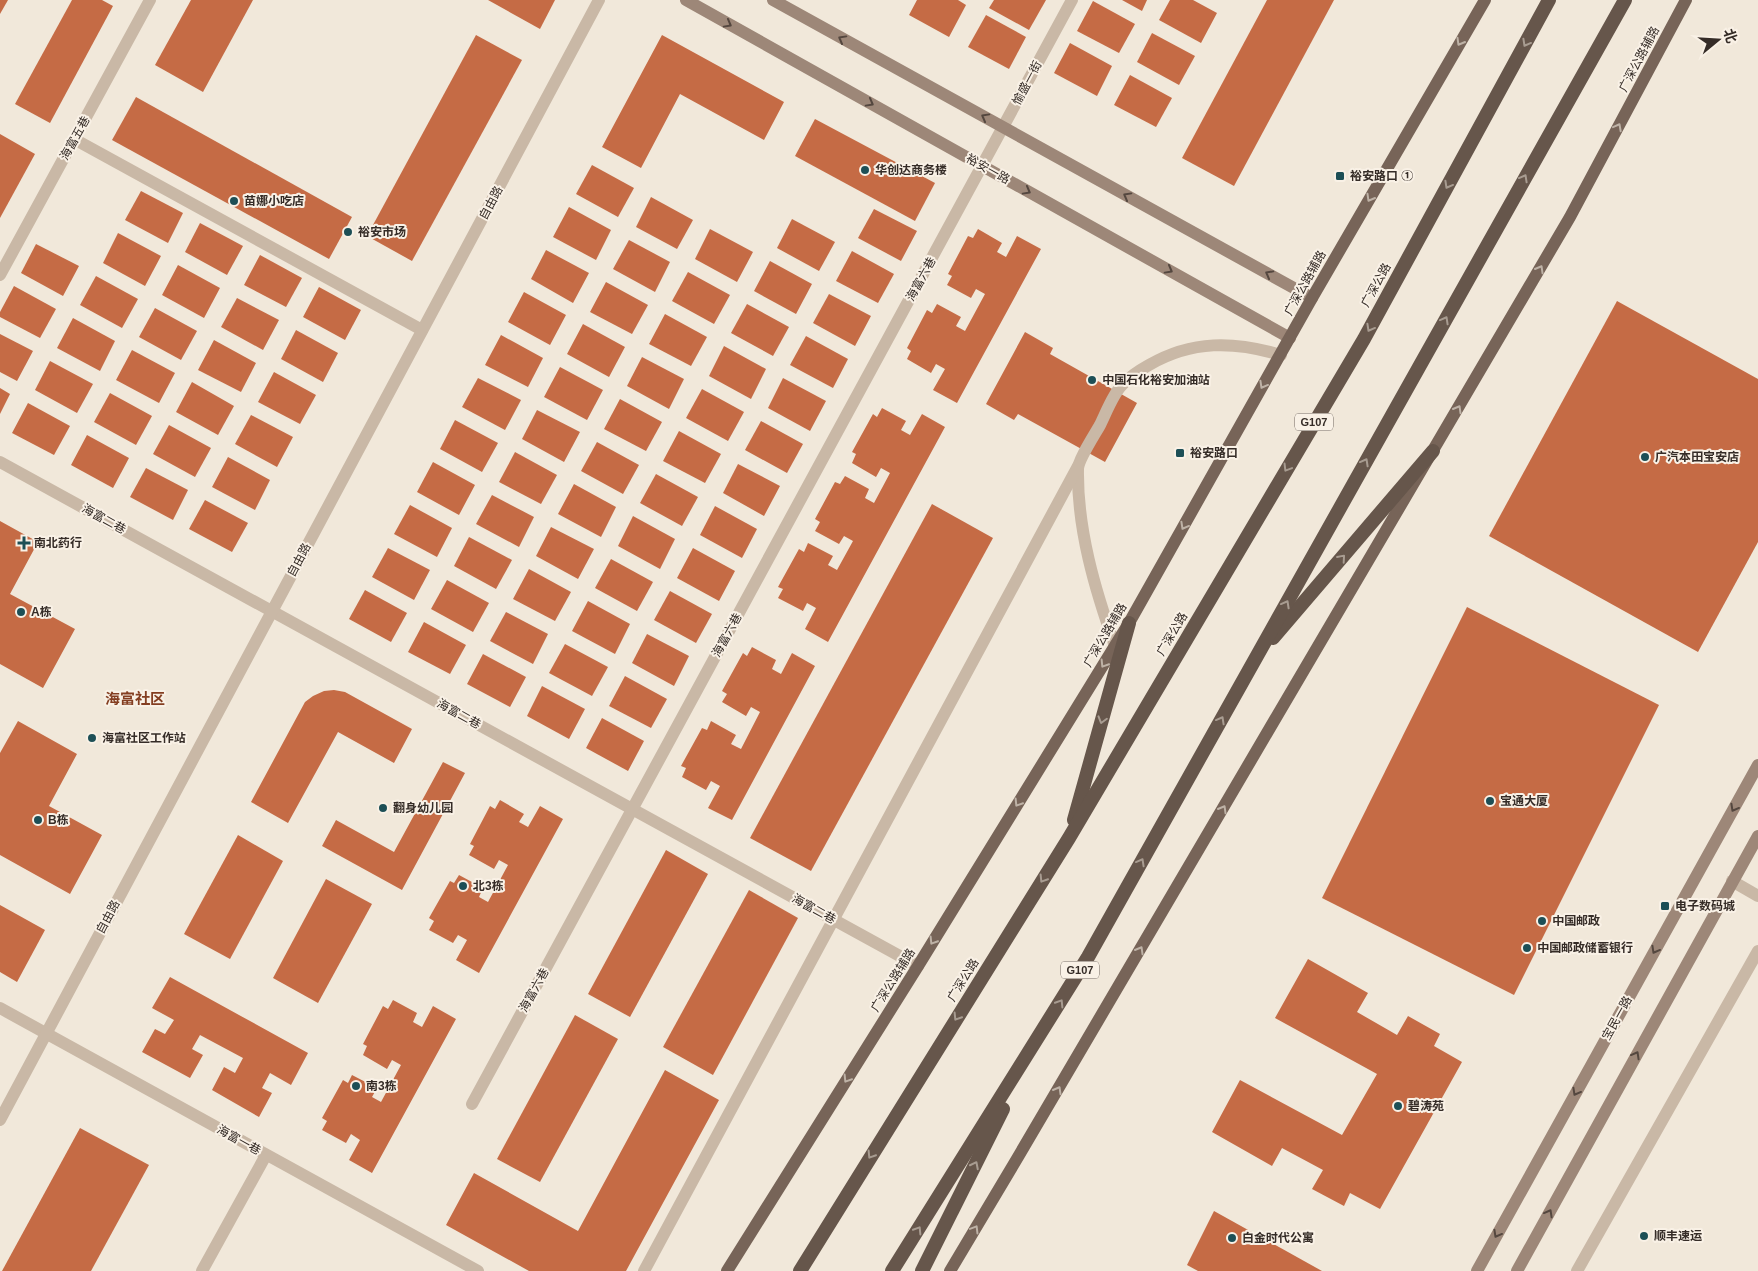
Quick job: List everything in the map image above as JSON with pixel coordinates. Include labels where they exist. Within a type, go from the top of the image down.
[{"type":"highway","name":"广深公路","points":[[800,1271],[1069,838],[1364,339],[1549,0]]},
{"type":"highway","name":"G107","points":[[892,1271],[1088,957],[1625,0]]},
{"type":"highway","points":[[1254,661],[1433,451]]},
{"type":"highway","points":[[1069,838],[1129,623]]},
{"type":"highway","points":[[922,1271],[1041,1032]]},
{"type":"main road","name":"裕安一路","points":[[686,0],[1290,338]]},
{"type":"main road","points":[[773,0],[1312,298]]},
{"type":"main road","name":"广深公路辅路","points":[[727,1271],[918,966],[1129,623],[1312,298],[1484,0]]},
{"type":"main road","name":"广深公路辅路","points":[[950,1271],[1024,1149],[1570,217],[1686,0]]},
{"type":"main road","name":"宝民一路","points":[[1477,1271],[1758,765]]},
{"type":"main road","points":[[1518,1271],[1758,836]]},
{"type":"street","name":"海富五巷","points":[[0,275],[150,0]]},
{"type":"street","name":"自由路","points":[[0,1120],[599,0]]},
{"type":"street","name":"愉盛一街","points":[[983,166],[1072,0]]},
{"type":"street","points":[[74,139],[422,330]]},
{"type":"street","name":"海富六巷","points":[[472,1104],[983,166]]},
{"type":"street","points":[[644,1271],[1121,385],[1140,370],[1161,358],[1184,349],[1208,345],[1233,344],[1281,355]]},
{"type":"street","name":"海富二巷","points":[[0,462],[918,966]]},
{"type":"street","points":[[1078,466],[1080,503],[1087,548],[1102,611],[1115,646]]},
{"type":"street","points":[[1732,881],[1758,896]]},
{"type":"street","points":[[1577,1271],[1758,951]]},
{"type":"street","name":"海富一巷","points":[[0,1008],[478,1271]]},
{"type":"street","points":[[202,1271],[266,1154]]},
{"type":"building","points":[[0,0],[8,0],[0,14]]},
{"type":"building","points":[[72,0],[102,0],[113,6],[50,123],[15,104]]},
{"type":"building","points":[[191,0],[253,0],[203,92],[155,65]]},
{"type":"building","points":[[488,0],[555,0],[540,29]]},
{"type":"building","points":[[917,0],[958,0],[966,5],[949,37],[909,15]]},
{"type":"building","points":[[994,0],[1046,0],[1029,30],[989,8]]},
{"type":"building","points":[[1122,0],[1147,0],[1142,11]]},
{"type":"building","points":[[1170,0],[1193,0],[1217,13],[1201,43],[1159,20]]},
{"type":"building","points":[[1267,0],[1334,0],[1234,186],[1182,158]]},
{"type":"building","points":[[1093,1],[1135,24],[1119,53],[1077,31]]},
{"type":"building","points":[[986,15],[1026,37],[1009,69],[968,47]]},
{"type":"building","points":[[1152,33],[1195,56],[1179,85],[1137,62]]},
{"type":"building","points":[[476,35],[522,60],[412,261],[367,236]]},
{"type":"building","points":[[662,35],[784,102],[764,140],[680,94],[641,168],[602,147]]},
{"type":"building","points":[[1070,43],[1112,66],[1097,96],[1054,73]]},
{"type":"building","points":[[1130,75],[1172,98],[1156,127],[1114,105]]},
{"type":"building","points":[[136,97],[352,217],[329,259],[112,140]]},
{"type":"building","name":"华创达商务楼","points":[[815,119],[935,183],[915,221],[795,156]]},
{"type":"building","points":[[0,134],[35,154],[0,218]]},
{"type":"building","points":[[592,165],[634,188],[618,217],[576,194]]},
{"type":"building","points":[[141,191],[183,213],[168,243],[125,220]]},
{"type":"building","points":[[651,197],[693,220],[677,249],[636,227]]},
{"type":"building","points":[[569,207],[611,230],[596,260],[553,237]]},
{"type":"building","points":[[874,209],[917,231],[901,261],[858,238]]},
{"type":"building","points":[[792,219],[835,242],[819,271],[777,248]]},
{"type":"building","points":[[200,223],[243,246],[227,275],[185,252]]},
{"type":"building","points":[[710,229],[753,252],[737,282],[695,259]]},
{"type":"building","points":[[978,229],[1002,243],[997,252],[1006,257],[1017,236],[1041,249],[957,403],[933,390],[945,369],[936,364],[931,373],[907,359],[911,351],[907,348],[927,310],[932,313],[937,304],[961,317],[956,326],[965,331],[985,294],[976,289],[971,298],[947,285],[952,276],[948,274],[968,236],[973,238]]},
{"type":"building","points":[[118,233],[161,256],[145,286],[103,263]]},
{"type":"building","points":[[629,240],[670,262],[655,292],[613,269]]},
{"type":"building","points":[[36,244],[79,266],[63,296],[21,273]]},
{"type":"building","points":[[546,250],[589,273],[573,303],[531,279]]},
{"type":"building","points":[[852,251],[894,274],[878,303],[836,281]]},
{"type":"building","points":[[260,255],[302,278],[286,307],[244,285]]},
{"type":"building","points":[[770,261],[812,284],[796,314],[754,291]]},
{"type":"building","points":[[178,265],[220,288],[204,318],[162,295]]},
{"type":"building","points":[[688,272],[730,295],[714,324],[672,301]]},
{"type":"building","points":[[96,276],[138,299],[122,328],[80,305]]},
{"type":"building","points":[[606,282],[648,305],[632,334],[590,312]]},
{"type":"building","points":[[14,286],[56,309],[40,338],[0,317],[0,312]]},
{"type":"building","points":[[319,287],[361,310],[345,340],[303,317]]},
{"type":"building","points":[[524,292],[566,315],[550,345],[508,322]]},
{"type":"building","points":[[829,294],[871,316],[855,346],[813,323]]},
{"type":"building","points":[[237,298],[279,320],[263,350],[221,327]]},
{"type":"building","name":"广汽本田宝安店","points":[[1617,301],[1758,379],[1758,542],[1698,652],[1489,536]]},
{"type":"building","points":[[747,304],[789,327],[773,356],[731,333]]},
{"type":"building","points":[[155,308],[197,331],[181,360],[139,337]]},
{"type":"building","points":[[665,314],[707,337],[691,366],[649,344]]},
{"type":"building","points":[[73,318],[115,341],[100,371],[57,348]]},
{"type":"building","points":[[583,324],[625,347],[609,377],[567,354]]},
{"type":"building","points":[[296,330],[338,353],[323,382],[281,359]]},
{"type":"building","points":[[1025,332],[1053,348],[1050,354],[1137,403],[1105,462],[1018,414],[1014,420],[986,404]]},
{"type":"building","points":[[0,334],[33,351],[17,381],[0,372]]},
{"type":"building","points":[[501,335],[543,358],[528,387],[485,365]]},
{"type":"building","points":[[806,336],[848,359],[833,388],[790,365]]},
{"type":"building","points":[[214,340],[256,363],[241,392],[198,370]]},
{"type":"building","points":[[724,346],[766,369],[751,399],[709,376]]},
{"type":"building","points":[[132,350],[175,373],[159,403],[116,380]]},
{"type":"building","points":[[642,357],[684,379],[669,409],[627,386]]},
{"type":"building","points":[[50,361],[93,384],[77,413],[35,390]]},
{"type":"building","points":[[560,367],[603,390],[587,420],[544,397]]},
{"type":"building","points":[[274,372],[316,395],[300,424],[258,402]]},
{"type":"building","points":[[478,378],[521,400],[505,430],[462,407]]},
{"type":"building","points":[[783,378],[826,401],[810,431],[768,408]]},
{"type":"building","points":[[192,382],[234,406],[218,435],[176,412]]},
{"type":"building","points":[[0,388],[10,394],[0,414]]},
{"type":"building","points":[[702,389],[744,412],[728,441],[686,418]]},
{"type":"building","points":[[110,393],[152,416],[136,445],[94,422]]},
{"type":"building","points":[[620,399],[662,422],[646,451],[604,429]]},
{"type":"building","points":[[28,403],[70,426],[54,455],[12,433]]},
{"type":"building","points":[[882,408],[906,421],[901,430],[910,435],[922,414],[945,427],[828,642],[805,629],[816,608],[807,603],[803,611],[778,598],[783,589],[778,587],[799,549],[804,552],[808,543],[833,556],[828,565],[837,570],[853,541],[844,536],[839,544],[815,531],[820,522],[815,519],[835,482],[840,484],[845,476],[869,489],[865,498],[874,503],[890,473],[881,468],[876,477],[852,463],[856,454],[852,452],[873,414],[877,417]]},
{"type":"building","points":[[537,410],[580,432],[564,462],[522,439]]},
{"type":"building","points":[[251,415],[293,437],[277,467],[235,444]]},
{"type":"building","points":[[455,420],[498,443],[482,472],[440,449]]},
{"type":"building","points":[[761,421],[803,444],[787,473],[745,450]]},
{"type":"building","points":[[169,425],[211,448],[195,477],[153,454]]},
{"type":"building","points":[[679,431],[721,454],[705,483],[663,461]]},
{"type":"building","points":[[87,435],[129,458],[113,488],[71,465]]},
{"type":"building","points":[[597,442],[639,465],[623,494],[581,471]]},
{"type":"building","points":[[515,452],[557,475],[541,504],[499,482]]},
{"type":"building","points":[[228,457],[270,480],[255,510],[212,487]]},
{"type":"building","points":[[433,462],[475,485],[459,515],[417,492]]},
{"type":"building","points":[[738,464],[780,486],[764,516],[723,493]]},
{"type":"building","points":[[146,468],[188,490],[173,520],[130,497]]},
{"type":"building","points":[[656,474],[698,497],[682,526],[640,503]]},
{"type":"building","points":[[574,484],[616,507],[601,537],[558,514]]},
{"type":"building","points":[[492,495],[534,517],[519,547],[476,524]]},
{"type":"building","points":[[205,500],[248,523],[232,552],[189,529]]},
{"type":"building","points":[[932,504],[993,538],[811,871],[750,838]]},
{"type":"building","points":[[410,505],[452,528],[437,557],[394,534]]},
{"type":"building","points":[[715,506],[757,529],[742,558],[700,535]]},
{"type":"building","points":[[633,516],[675,539],[660,569],[618,546]]},
{"type":"building","name":"A栋","points":[[0,521],[38,542],[10,594],[75,629],[43,688],[0,664]]},
{"type":"building","points":[[551,527],[594,549],[578,579],[536,556]]},
{"type":"building","points":[[469,537],[512,560],[496,589],[454,566]]},
{"type":"building","points":[[388,548],[430,570],[414,600],[372,577]]},
{"type":"building","points":[[693,548],[735,571],[719,601],[677,578]]},
{"type":"building","points":[[611,559],[653,582],[637,611],[595,588]]},
{"type":"building","points":[[529,569],[571,592],[555,621],[513,599]]},
{"type":"building","points":[[447,580],[489,603],[473,632],[431,609]]},
{"type":"building","points":[[365,590],[407,613],[391,642],[349,619]]},
{"type":"building","points":[[670,591],[712,614],[696,643],[654,620]]},
{"type":"building","points":[[588,601],[630,624],[615,654],[572,631]]},
{"type":"building","name":"宝通大厦","points":[[1467,607],[1659,705],[1514,995],[1322,898]]},
{"type":"building","points":[[506,612],[548,634],[533,664],[490,641]]},
{"type":"building","points":[[424,622],[466,645],[450,674],[408,652]]},
{"type":"building","points":[[647,634],[689,656],[674,686],[632,663]]},
{"type":"building","points":[[565,644],[608,667],[592,696],[549,673]]},
{"type":"building","points":[[752,647],[776,660],[772,669],[781,674],[792,653],[815,666],[732,820],[708,808],[720,786],[711,781],[706,790],[682,777],[686,768],[681,766],[702,728],[707,730],[711,721],[736,735],[731,744],[741,749],[760,712],[751,707],[746,716],[722,702],[727,694],[722,691],[743,653],[747,656]]},
{"type":"building","points":[[483,654],[526,677],[510,707],[467,684]]},
{"type":"building","points":[[625,676],[667,699],[651,728],[609,706]]},
{"type":"building","points":[[542,686],[585,709],[569,739],[527,716]]},
{"type":"building","points":[[324,691],[345,692],[412,729],[394,763],[338,732],[288,823],[251,802],[305,702]]},
{"type":"building","points":[[602,718],[644,741],[628,771],[586,748]]},
{"type":"building","name":"B栋","points":[[18,721],[77,754],[49,806],[102,835],[70,894],[0,855],[0,753]]},
{"type":"building","points":[[443,762],[465,773],[402,890],[322,846],[336,820],[394,852]]},
{"type":"building","name":"北3栋","points":[[500,800],[524,814],[519,822],[528,827],[540,806],[563,819],[479,973],[456,960],[467,940],[458,935],[453,943],[429,930],[434,921],[429,918],[450,881],[454,883],[459,875],[483,888],[479,897],[488,902],[508,865],[499,860],[494,869],[469,855],[474,846],[470,844],[490,806],[495,809]]},
{"type":"building","points":[[238,835],[283,861],[230,959],[184,934]]},
{"type":"building","points":[[666,850],[708,874],[630,1017],[588,994]]},
{"type":"building","points":[[326,879],[372,904],[318,1003],[273,978]]},
{"type":"building","points":[[749,890],[798,918],[713,1075],[663,1047]]},
{"type":"building","points":[[0,905],[45,930],[17,982],[0,972]]},
{"type":"building","name":"碧涛苑","points":[[1308,959],[1368,993],[1357,1012],[1397,1035],[1408,1016],[1440,1034],[1434,1046],[1462,1062],[1380,1209],[1350,1193],[1344,1206],[1312,1189],[1323,1170],[1282,1148],[1272,1166],[1212,1132],[1240,1080],[1342,1135],[1377,1074],[1275,1018]]},
{"type":"building","points":[[170,977],[308,1053],[291,1085],[270,1073],[262,1088],[272,1093],[259,1117],[212,1090],[224,1067],[235,1073],[243,1058],[200,1035],[192,1049],[203,1055],[190,1078],[142,1052],[155,1029],[165,1034],[174,1020],[152,1008]]},
{"type":"building","name":"南3栋","points":[[393,1000],[417,1013],[413,1022],[422,1027],[433,1006],[456,1019],[372,1173],[349,1160],[360,1140],[351,1134],[346,1143],[322,1130],[327,1121],[322,1118],[343,1080],[348,1083],[352,1075],[377,1088],[372,1097],[381,1102],[401,1065],[392,1060],[387,1069],[363,1055],[367,1046],[363,1044],[383,1006],[388,1009]]},
{"type":"building","points":[[575,1015],[618,1039],[540,1182],[497,1159]]},
{"type":"building","points":[[665,1070],[719,1100],[626,1271],[529,1271],[446,1225],[474,1173],[578,1231]]},
{"type":"building","points":[[80,1128],[149,1165],[91,1271],[2,1271]]},
{"type":"building","name":"白金时代公寓","points":[[1214,1211],[1322,1271],[1198,1271],[1187,1265]]},
{"type":"place","name":"华创达商务楼","points":[[865,170]]},
{"type":"place","name":"裕安路口 ①","points":[[1340,176]]},
{"type":"place","name":"苗娜小吃店","points":[[234,201]]},
{"type":"place","name":"裕安市场","points":[[348,232]]},
{"type":"place","name":"中国石化裕安加油站","points":[[1092,380]]},
{"type":"place","name":"裕安路口","points":[[1180,453]]},
{"type":"place","name":"广汽本田宝安店","points":[[1645,457]]},
{"type":"place","name":"南北药行","points":[[24,543]]},
{"type":"place","name":"A栋","points":[[21,612]]},
{"type":"place","name":"海富社区工作站","points":[[92,738]]},
{"type":"place","name":"宝通大厦","points":[[1490,801]]},
{"type":"place","name":"翻身幼儿园","points":[[383,808]]},
{"type":"place","name":"B栋","points":[[38,820]]},
{"type":"place","name":"北3栋","points":[[463,886]]},
{"type":"place","name":"电子数码城","points":[[1665,906]]},
{"type":"place","name":"中国邮政","points":[[1542,921]]},
{"type":"place","name":"中国邮政储蓄银行","points":[[1527,948]]},
{"type":"place","name":"南3栋","points":[[356,1086]]},
{"type":"place","name":"碧涛苑","points":[[1398,1106]]},
{"type":"place","name":"顺丰速运","points":[[1644,1236]]},
{"type":"place","name":"白金时代公寓","points":[[1232,1238]]},
{"type":"district","name":"海富社区","points":[[135,699]]}]
